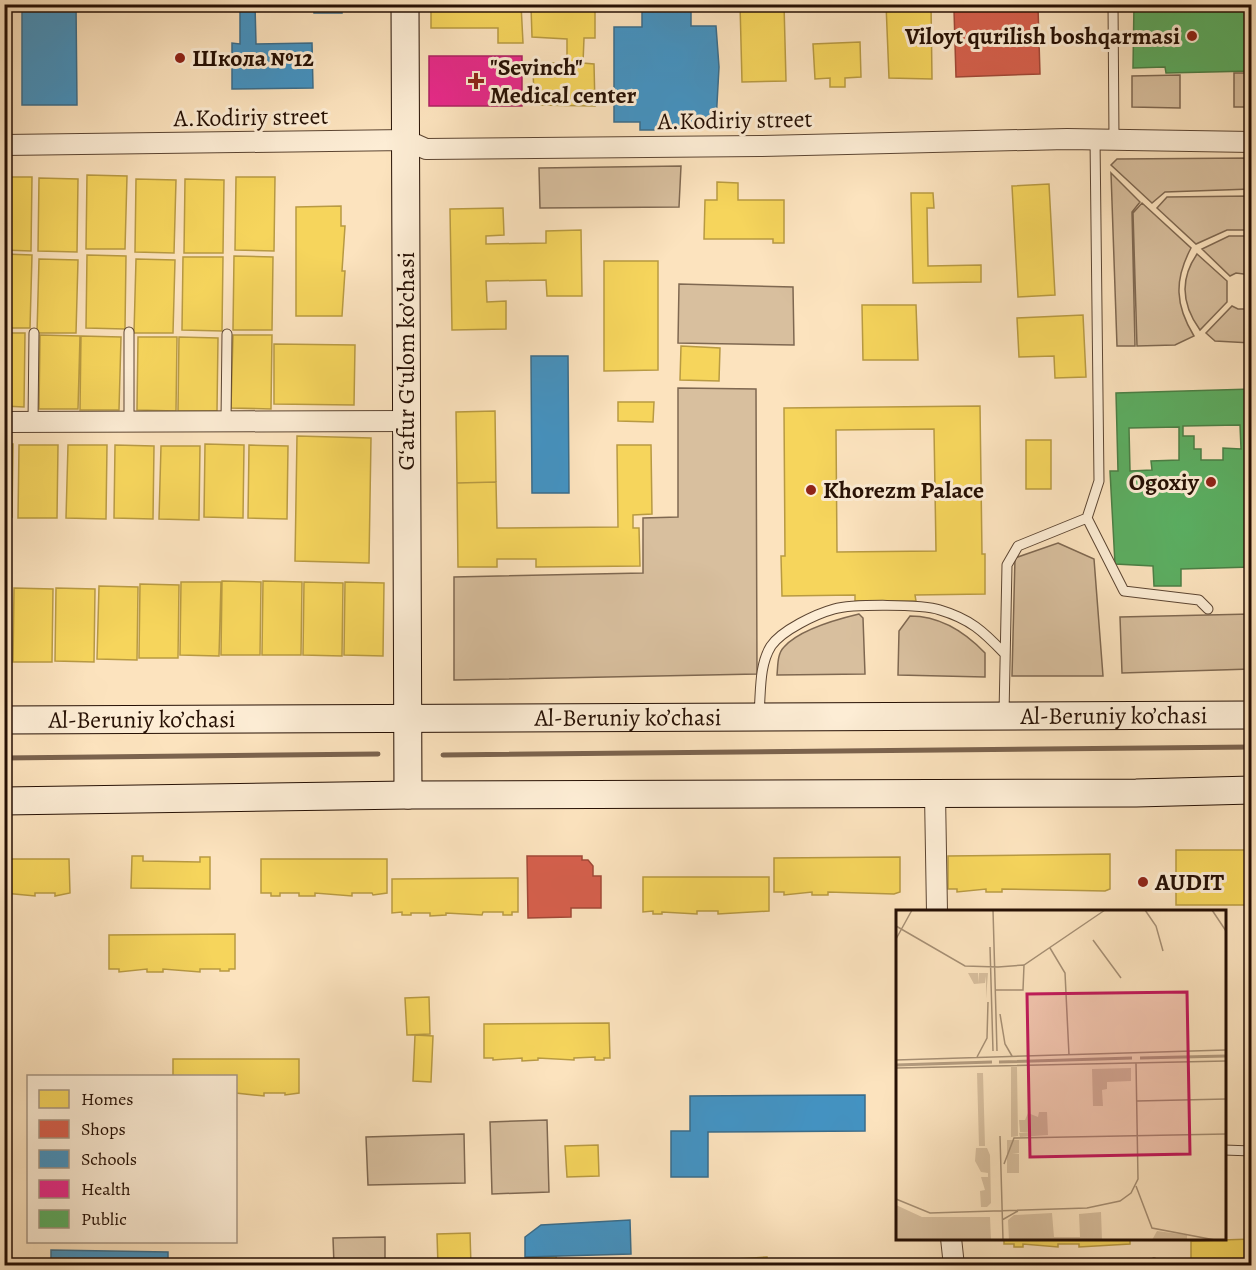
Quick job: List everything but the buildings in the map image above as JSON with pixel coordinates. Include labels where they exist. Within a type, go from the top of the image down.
[{"type":"main road","name":"Gʻafur Gʻulom ko’chasi","points":[[405,4],[408,795]]},
{"type":"main road","name":"Al-Beruniy ko’chasi","points":[[4,720],[1004,714],[1251,715]]},
{"type":"main road","points":[[4,801],[408,795],[935,794],[1251,790]]},
{"type":"street","name":"A.Kodiriy street","points":[[4,145],[406,140],[426,149],[1104,139],[1251,142]]},
{"type":"street","points":[[4,422],[407,421]]},
{"type":"street","points":[[935,794],[937,910]]},
{"type":"street","points":[[951,1240],[954,1266]]},
{"type":"lane","points":[[1113,4],[1104,139],[1099,481],[1087,518],[1124,591],[1199,600],[1208,609]]},
{"type":"lane","points":[[129,332],[129,422]]},
{"type":"lane","points":[[33,422],[34,333]]},
{"type":"lane","points":[[226,421],[227,334]]},
{"type":"lane","points":[[1004,714],[1007,565],[1018,546],[1087,518]]},
{"type":"lane","points":[[759,716],[764,663],[772,644],[800,623],[836,608],[888,606],[938,609],[979,626],[1004,652]]},
{"type":"lane","points":[[1226,1150],[1251,1151]]},
{"type":"shaded area","points":[[1234,73],[1251,73],[1251,107],[1234,107]]},
{"type":"shaded area","points":[[1180,75],[1180,108],[1132,107],[1132,76]]},
{"type":"shaded area","points":[[1251,158],[1251,189],[1165,192],[1152,203],[1111,165],[1117,159]]},
{"type":"shaded area","points":[[681,166],[679,207],[540,208],[539,168]]},
{"type":"shaded area","points":[[1111,173],[1140,202],[1132,212],[1135,346],[1117,346]]},
{"type":"shaded area","points":[[1251,196],[1251,230],[1227,230],[1196,244],[1157,208],[1167,197]]},
{"type":"shaded area","points":[[1142,203],[1191,248],[1179,282],[1179,292],[1183,314],[1194,336],[1175,345],[1137,346],[1133,213]]},
{"type":"shaded area","points":[[1229,236],[1251,236],[1251,275],[1236,273],[1230,276],[1202,249]]},
{"type":"shaded area","points":[[1197,254],[1227,281],[1227,302],[1200,330],[1189,311],[1185,292],[1187,273]]},
{"type":"shaded area","points":[[679,284],[793,287],[794,345],[678,343]]},
{"type":"shaded area","points":[[1232,306],[1238,309],[1251,309],[1251,343],[1215,341],[1206,333]]},
{"type":"shaded area","points":[[678,388],[756,389],[757,674],[454,680],[454,577],[643,573],[643,518],[678,517]]},
{"type":"shaded area","points":[[1058,543],[1094,559],[1103,676],[1012,676],[1015,558]]},
{"type":"shaded area","points":[[859,614],[863,618],[865,674],[777,675],[780,653],[799,635],[819,626]]},
{"type":"shaded area","points":[[1251,614],[1251,669],[1122,673],[1120,617]]},
{"type":"shaded area","points":[[910,616],[941,622],[969,638],[985,653],[985,677],[898,675],[899,631]]},
{"type":"shaded area","points":[[547,1120],[549,1192],[492,1194],[490,1122]]},
{"type":"shaded area","points":[[464,1134],[465,1183],[368,1185],[366,1137]]},
{"type":"shaded area","points":[[385,1237],[385,1265],[334,1265],[333,1238]]},
{"type":"waterway","points":[[443,755],[1252,747]]},
{"type":"waterway","points":[[4,758],[378,754]]},
{"type":"place","name":"Viloyt qurilish boshqarmasi","points":[[1192,36]]},
{"type":"place","name":"Школа №12","points":[[180,58]]},
{"type":"place","name":"\"Sevinch\" Medical center","points":[[476,81]]},
{"type":"place","name":"Ogoxiy","points":[[1211,482]]},
{"type":"place","name":"Khorezm Palace","points":[[811,490]]},
{"type":"place","name":"AUDIT","points":[[1143,882]]}]
